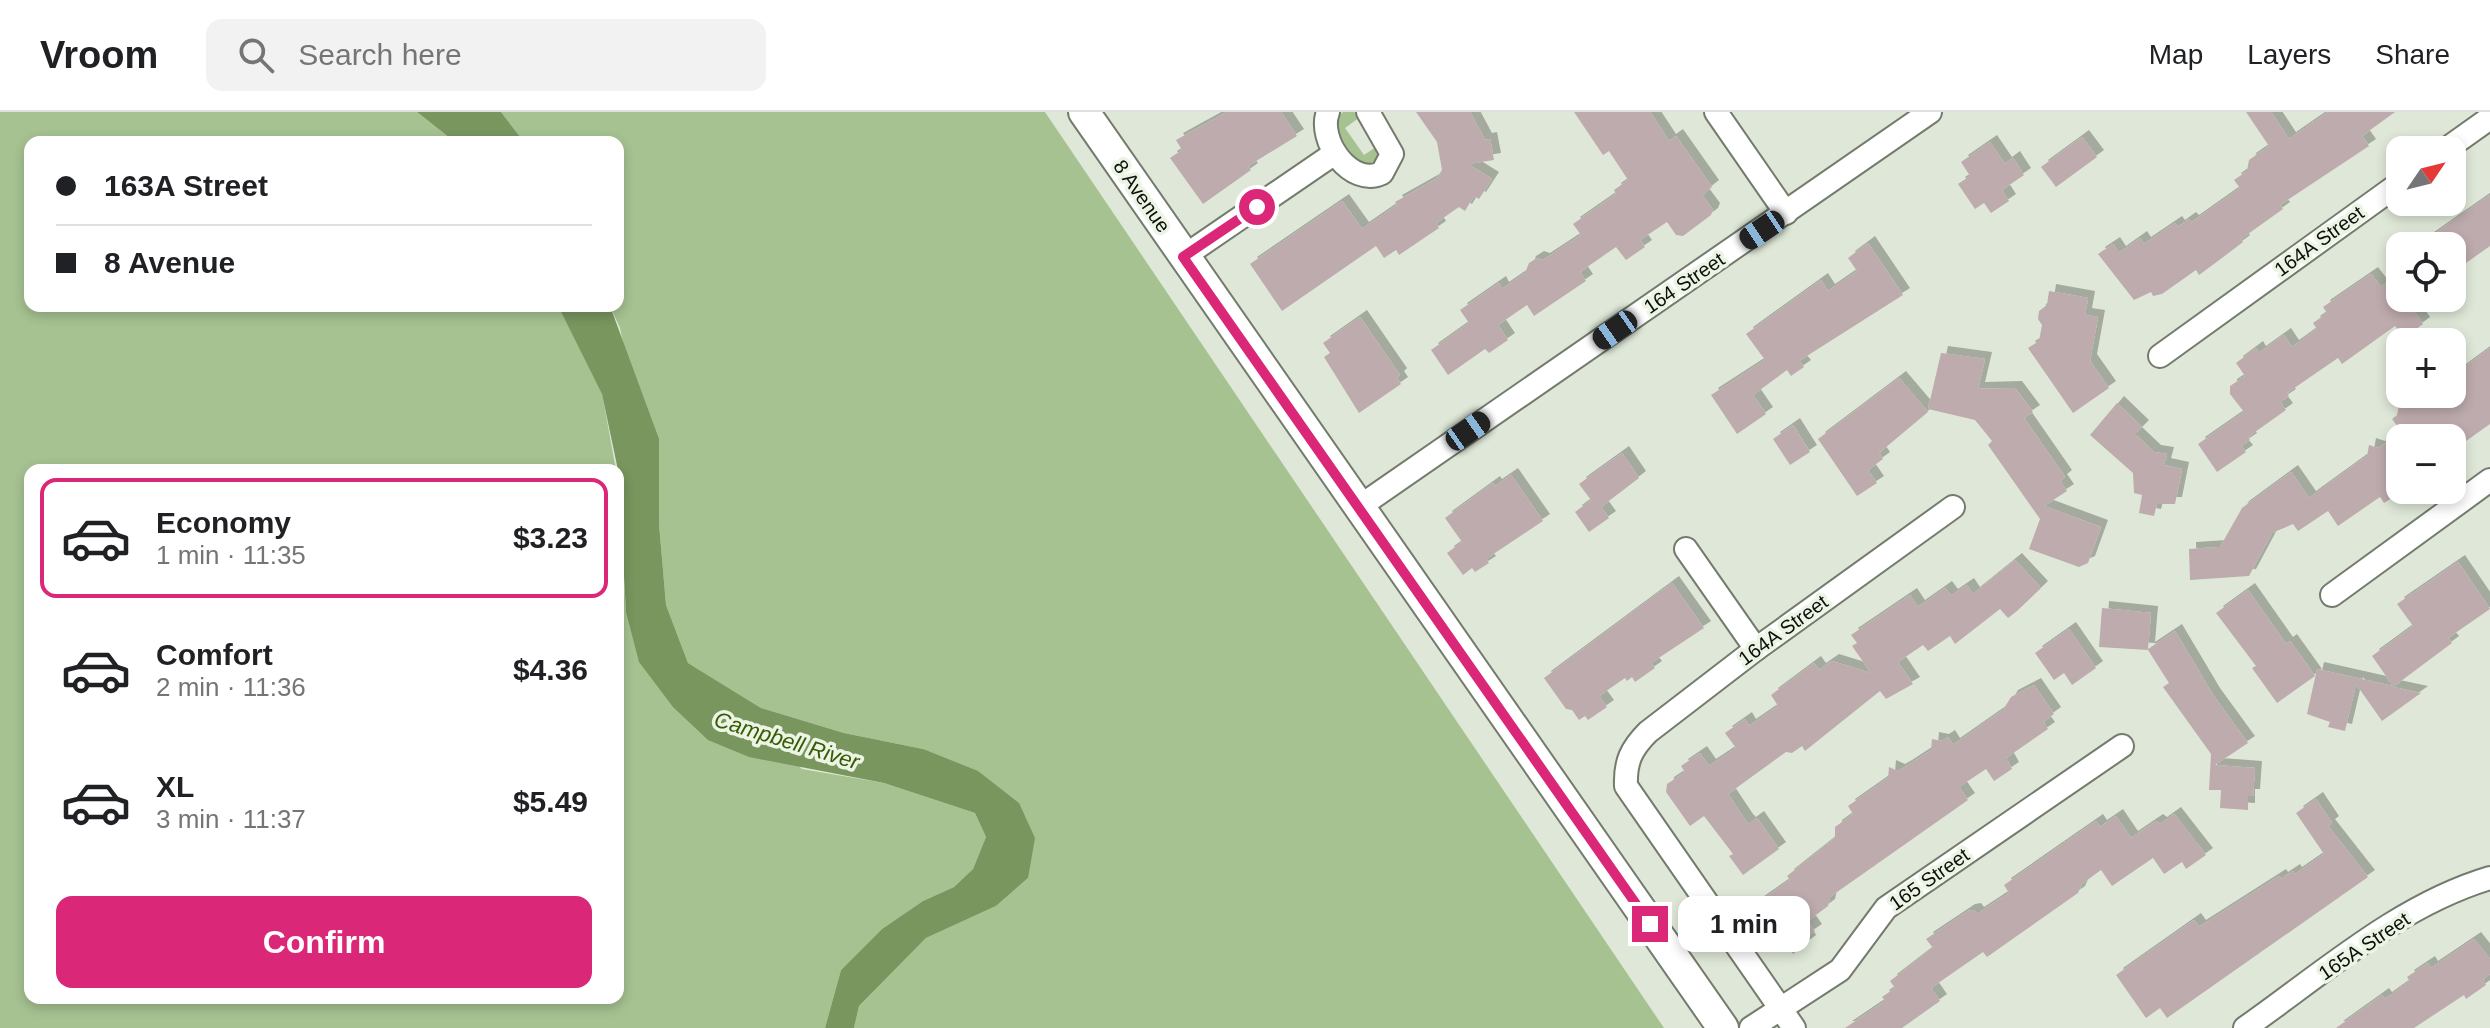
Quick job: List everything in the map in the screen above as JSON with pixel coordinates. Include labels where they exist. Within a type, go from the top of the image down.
[{"type":"main road","name":"8 Avenue","points":[[1084,112],[1723,1028]]},
{"type":"street","points":[[1328,112],[1325,130],[1335,153],[1361,176],[1376,176],[1387,168],[1391,146],[1368,112]]},
{"type":"street","points":[[1716,112],[1786,213]]},
{"type":"street","name":"164 Street","points":[[1359,507],[1930,112]]},
{"type":"street","points":[[2465,136],[2490,118]]},
{"type":"street","points":[[1183,257],[1335,153]]},
{"type":"street","name":"164A Street","points":[[2160,356],[2386,193]]},
{"type":"street","points":[[2332,595],[2490,480]]},
{"type":"street","name":"164A Street","points":[[1781,1009],[1626,786],[1626,764],[1634,747],[1648,732],[1756,649],[1953,507]]},
{"type":"street","points":[[1686,549],[1756,649]]},
{"type":"street","name":"165 Street","points":[[1751,1028],[1840,970],[1886,908],[2122,746]]},
{"type":"street","name":"165A Street","points":[[2245,1028],[2432,900],[2490,878]]},
{"type":"street","points":[[1781,1009],[1794,1028]]},
{"type":"shaded area","points":[[0,112],[417,112],[447,136],[24,136],[24,312],[561,312],[602,393],[615,464],[24,464],[24,1004],[624,1004],[624,582],[626,612],[802,769],[884,783],[975,813],[986,837],[973,869],[954,887],[923,901],[882,929],[841,970],[825,1028],[0,1028]]},
{"type":"shaded area","points":[[501,112],[1045,112],[1664,1028],[854,1028],[859,1006],[926,938],[996,906],[1028,878],[923,749],[844,733],[761,708],[688,663],[666,605],[659,524],[620,328],[613,312],[624,312],[624,136],[519,136]]},
{"type":"shaded area","points":[[1343,112],[1354,112],[1360,117],[1345,128],[1364,155],[1379,145],[1381,152],[1376,164],[1368,166],[1346,146],[1336,118]]},
{"type":"water","points":[[417,112],[501,112],[519,136],[447,136]]},
{"type":"water","name":"Campbell River","points":[[561,312],[612,312],[659,439],[659,524],[666,605],[688,663],[761,708],[844,733],[923,749],[978,771],[1019,803],[1035,838],[1028,878],[996,906],[926,938],[859,1006],[854,1028],[825,1028],[841,970],[882,929],[923,901],[954,887],[973,869],[986,837],[975,813],[884,783],[749,757],[708,740],[673,707],[639,662],[626,612],[624,464],[617,464],[602,394]]},
{"type":"building","points":[[1227,112],[1281,112],[1297,136],[1248,166],[1251,170],[1203,204],[1170,158],[1182,150],[1176,140]]},
{"type":"building","points":[[1416,112],[1470,112],[1485,140],[1490,139],[1494,160],[1468,164],[1492,179],[1479,199],[1474,196],[1465,211],[1459,207],[1436,223],[1439,228],[1399,255],[1396,250],[1384,258],[1376,246],[1282,311],[1250,264],[1342,201],[1362,229],[1397,205],[1395,202],[1436,179],[1442,170],[1437,142]]},
{"type":"building","points":[[1574,112],[1650,112],[1669,141],[1676,136],[1712,187],[1702,195],[1713,210],[1711,215],[1683,236],[1676,235],[1667,222],[1640,240],[1645,247],[1626,260],[1616,247],[1580,272],[1586,281],[1534,316],[1527,305],[1498,325],[1508,340],[1489,353],[1485,349],[1448,375],[1431,350],[1469,323],[1460,310],[1499,283],[1502,289],[1525,273],[1529,263],[1537,258],[1543,260],[1581,235],[1573,224],[1616,194],[1614,190],[1628,180],[1609,151],[1603,155]]},
{"type":"building","points":[[2246,112],[2271,112],[2289,139],[2328,112],[2395,112],[2362,136],[2369,146],[2280,205],[2283,209],[2199,275],[2196,270],[2162,294],[2153,296],[2151,292],[2134,300],[2098,254],[2113,244],[2119,253],[2140,238],[2144,244],[2175,223],[2178,227],[2189,219],[2192,222],[2240,188],[2234,180],[2247,171],[2249,160],[2269,146]]},
{"type":"building","points":[[2082,137],[2097,157],[2056,187],[2041,167]]},
{"type":"building","points":[[1990,142],[2005,164],[2013,158],[2024,175],[2002,190],[2009,201],[1991,213],[1984,203],[1975,209],[1958,184],[1970,176],[1961,162]]},
{"type":"building","points":[[2490,195],[2490,246],[2466,263],[2466,232],[2437,232],[2460,216],[2466,216],[2466,212]]},
{"type":"building","points":[[1868,243],[1903,295],[1799,361],[1804,367],[1791,376],[1787,370],[1753,395],[1766,414],[1737,434],[1711,395],[1765,360],[1746,334],[1821,280],[1828,291],[1857,271],[1848,258]]},
{"type":"building","points":[[2371,274],[2381,287],[2386,283],[2386,312],[2415,312],[2423,324],[2418,328],[2386,328],[2386,332],[2342,364],[2338,358],[2287,393],[2289,396],[2280,402],[2286,410],[2248,437],[2250,440],[2241,446],[2246,452],[2217,472],[2198,444],[2244,412],[2230,394],[2230,386],[2245,376],[2236,363],[2256,348],[2259,353],[2284,335],[2292,347],[2317,329],[2313,323],[2327,313],[2323,307]]},
{"type":"building","points":[[2049,291],[2088,298],[2085,315],[2098,317],[2090,361],[2109,388],[2073,413],[2028,348],[2039,341],[2042,325],[2038,319],[2039,311],[2047,305]]},
{"type":"building","points":[[1360,317],[1400,375],[1397,378],[1401,384],[1359,413],[1324,357],[1330,353],[1323,343]]},
{"type":"building","points":[[2490,348],[2490,424],[2466,441],[2466,424],[2396,424],[2392,419],[2398,408],[2466,408],[2466,366]]},
{"type":"building","points":[[1941,353],[1985,359],[1978,389],[2015,388],[2033,412],[2024,418],[2065,477],[2060,481],[2067,491],[2044,506],[2101,527],[2088,563],[2079,567],[2029,549],[2040,519],[1988,445],[1992,441],[1975,420],[1928,409]]},
{"type":"building","points":[[1899,378],[1928,412],[1879,453],[1883,459],[1868,470],[1877,483],[1857,496],[1818,439]]},
{"type":"building","points":[[2117,403],[2142,427],[2135,434],[2154,452],[2167,454],[2164,465],[2182,469],[2175,504],[2157,504],[2154,516],[2139,513],[2142,495],[2134,493],[2133,473],[2090,435]]},
{"type":"building","points":[[1793,425],[1810,452],[1790,465],[1773,439]]},
{"type":"building","points":[[2386,443],[2386,502],[2380,497],[2338,526],[2328,511],[2298,531],[2293,524],[2272,533],[2249,576],[2190,580],[2189,549],[2220,547],[2242,508],[2291,472],[2309,498],[2367,456],[2369,445],[2378,448]]},
{"type":"building","points":[[1622,453],[1639,478],[1601,507],[1609,518],[1589,532],[1575,512],[1591,500],[1579,484]]},
{"type":"building","points":[[1511,475],[1543,521],[1486,559],[1489,563],[1475,572],[1472,568],[1463,575],[1447,553],[1462,542],[1445,518],[1493,483],[1495,486]]},
{"type":"building","points":[[2015,560],[2041,588],[2017,611],[2008,618],[2000,609],[1955,644],[1950,636],[1928,651],[1923,645],[1898,662],[1913,684],[1886,699],[1880,691],[1805,751],[1802,746],[1792,753],[1786,752],[1728,794],[1746,821],[1749,824],[1757,818],[1779,849],[1743,875],[1729,856],[1733,854],[1704,816],[1690,826],[1666,792],[1667,784],[1685,772],[1681,766],[1700,753],[1709,766],[1736,748],[1725,733],[1745,719],[1749,726],[1778,706],[1771,695],[1814,663],[1819,670],[1832,661],[1871,673],[1852,646],[1857,643],[1851,635],[1910,595],[1918,607],[1945,588],[1951,596],[1967,585],[1973,594]]},
{"type":"building","points":[[2458,562],[2490,609],[2448,638],[2452,643],[2393,687],[2421,693],[2382,721],[2356,684],[2345,731],[2328,727],[2330,722],[2307,714],[2317,669],[2393,686],[2372,656],[2413,626],[2397,604]]},
{"type":"building","points":[[1672,583],[1704,628],[1651,663],[1655,668],[1635,682],[1632,677],[1627,681],[1625,678],[1599,696],[1607,707],[1588,720],[1585,716],[1579,720],[1572,710],[1566,709],[1544,678]]},
{"type":"building","points":[[2248,590],[2286,644],[2290,641],[2315,676],[2277,703],[2252,668],[2256,666],[2216,613]]},
{"type":"building","points":[[2102,608],[2151,613],[2148,649],[2175,631],[2213,695],[2248,743],[2215,765],[2255,768],[2253,796],[2248,796],[2248,810],[2220,808],[2221,790],[2209,790],[2211,754],[2163,687],[2169,683],[2148,650],[2099,647]]},
{"type":"building","points":[[2069,629],[2096,668],[2072,685],[2064,673],[2054,680],[2035,653]]},
{"type":"building","points":[[2034,685],[2054,714],[2043,722],[2048,729],[2006,758],[2012,769],[1994,781],[1986,769],[1959,787],[1968,800],[1830,897],[1828,906],[1808,921],[1815,931],[1806,937],[1809,942],[1793,954],[1785,942],[1782,945],[1753,906],[1790,880],[1787,876],[1835,838],[1835,827],[1853,814],[1848,806],[1888,778],[1889,767],[1898,771],[1931,750],[1932,739],[1942,741],[1948,737],[1953,745],[2003,710],[2011,697]]},
{"type":"building","points":[[2316,799],[2332,823],[2328,826],[2368,877],[2167,1018],[2160,1008],[2146,1018],[2116,975],[2194,920],[2199,927],[2279,876],[2281,879],[2293,871],[2295,874],[2324,854],[2296,813]]},
{"type":"building","points":[[2174,814],[2206,855],[2186,869],[2182,862],[2164,874],[2153,858],[2112,886],[2101,870],[2082,884],[2078,893],[1987,957],[1983,952],[1931,988],[1940,1001],[1902,1028],[1845,1028],[1885,1001],[1882,997],[1895,988],[1890,981],[1933,948],[1926,939],[1968,911],[1974,910],[1977,914],[2009,893],[2004,885],[2096,821],[2100,827],[2116,816],[2131,838],[2156,821],[2160,824]]},
{"type":"building","points":[[2474,939],[2490,959],[2490,974],[2483,979],[2486,985],[2466,999],[2464,995],[2414,1028],[2336,1028],[2382,995],[2385,999],[2410,981],[2407,977],[2428,963],[2431,968]]},
{"type":"route","points":[[1257,207],[1183,257],[1650,924]]}]
